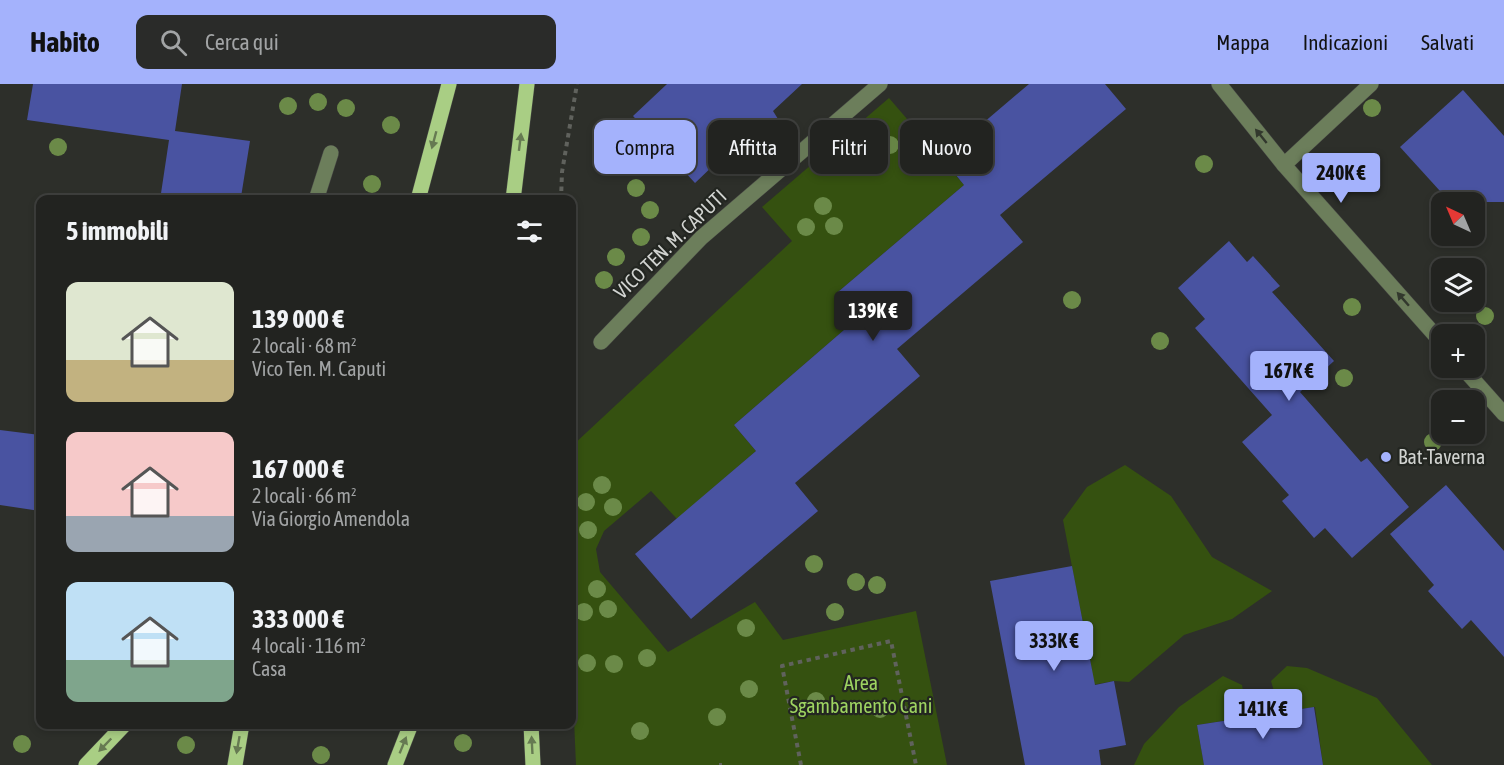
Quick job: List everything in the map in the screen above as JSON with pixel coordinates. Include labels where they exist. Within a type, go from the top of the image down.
[{"type":"main road","points":[[419,195],[449,84]]},
{"type":"main road","points":[[514,195],[527,84]]},
{"type":"main road","points":[[86,765],[120,729]]},
{"type":"main road","points":[[235,765],[241,729]]},
{"type":"main road","points":[[395,765],[409,729]]},
{"type":"main road","points":[[531,729],[533,765]]},
{"type":"street","name":"VICO TEN. M. CAPUTI","points":[[601,342],[701,238],[880,84]]},
{"type":"street","points":[[1219,84],[1284,165],[1431,331]]},
{"type":"street","points":[[1284,165],[1371,84]]},
{"type":"street","points":[[318,195],[331,153]]},
{"type":"street","points":[[1472,378],[1504,414]]},
{"type":"path","points":[[561,195],[562,172],[577,84]]},
{"type":"path","points":[[801,765],[782,666],[891,641],[916,765]]},
{"type":"green space","name":"Area Sgambamento Cani","points":[[889,98],[908,120],[900,120],[900,174],[955,174],[964,185],[838,292],[859,317],[734,425],[756,451],[677,519],[651,491],[604,531],[596,549],[600,572],[668,652],[755,602],[783,640],[916,611],[947,765],[576,765],[576,442],[792,241],[762,207],[810,166],[810,174],[888,174],[888,120],[863,120]]},
{"type":"green space","points":[[1125,465],[1171,496],[1212,557],[1272,591],[1232,619],[1184,635],[1129,682],[1114,681],[1053,692],[1092,670],[1063,520],[1087,487]]},
{"type":"green space","points":[[1287,666],[1307,668],[1377,698],[1432,765],[1323,765],[1315,707],[1280,712],[1271,681]]},
{"type":"green space","points":[[1223,676],[1242,685],[1248,717],[1197,725],[1204,765],[1134,765],[1144,744],[1179,707]]},
{"type":"building","points":[[33,84],[182,84],[175,131],[250,141],[241,195],[161,195],[169,140],[27,120]]},
{"type":"building","points":[[667,84],[802,84],[773,111],[779,120],[708,120],[708,171],[695,183],[687,174],[696,174],[696,120],[637,120],[633,116]]},
{"type":"building","points":[[1029,84],[1105,84],[1126,109],[1000,215],[1023,242],[897,349],[920,376],[795,483],[818,511],[691,619],[635,554],[756,451],[734,425],[859,317],[838,292],[964,185],[955,174],[993,174],[993,120],[987,120]]},
{"type":"building","points":[[1463,90],[1504,136],[1504,202],[1485,202],[1485,192],[1441,192],[1400,147]]},
{"type":"building","points":[[1229,241],[1247,262],[1253,256],[1280,286],[1272,292],[1334,361],[1300,392],[1361,462],[1367,458],[1409,507],[1352,558],[1325,528],[1314,538],[1282,501],[1289,495],[1242,442],[1272,415],[1195,328],[1205,319],[1178,288]]},
{"type":"building","points":[[0,430],[36,434],[36,510],[0,505]]},
{"type":"building","points":[[1446,485],[1504,551],[1504,657],[1471,620],[1462,629],[1428,591],[1434,585],[1390,534]]},
{"type":"building","points":[[1072,566],[1095,685],[1114,681],[1126,745],[1099,750],[1101,765],[1025,765],[990,581]]},
{"type":"building","points":[[1314,707],[1323,765],[1204,765],[1197,725]]},
{"type":"place","name":"Bat-Taverna","points":[[1386,457]]}]
